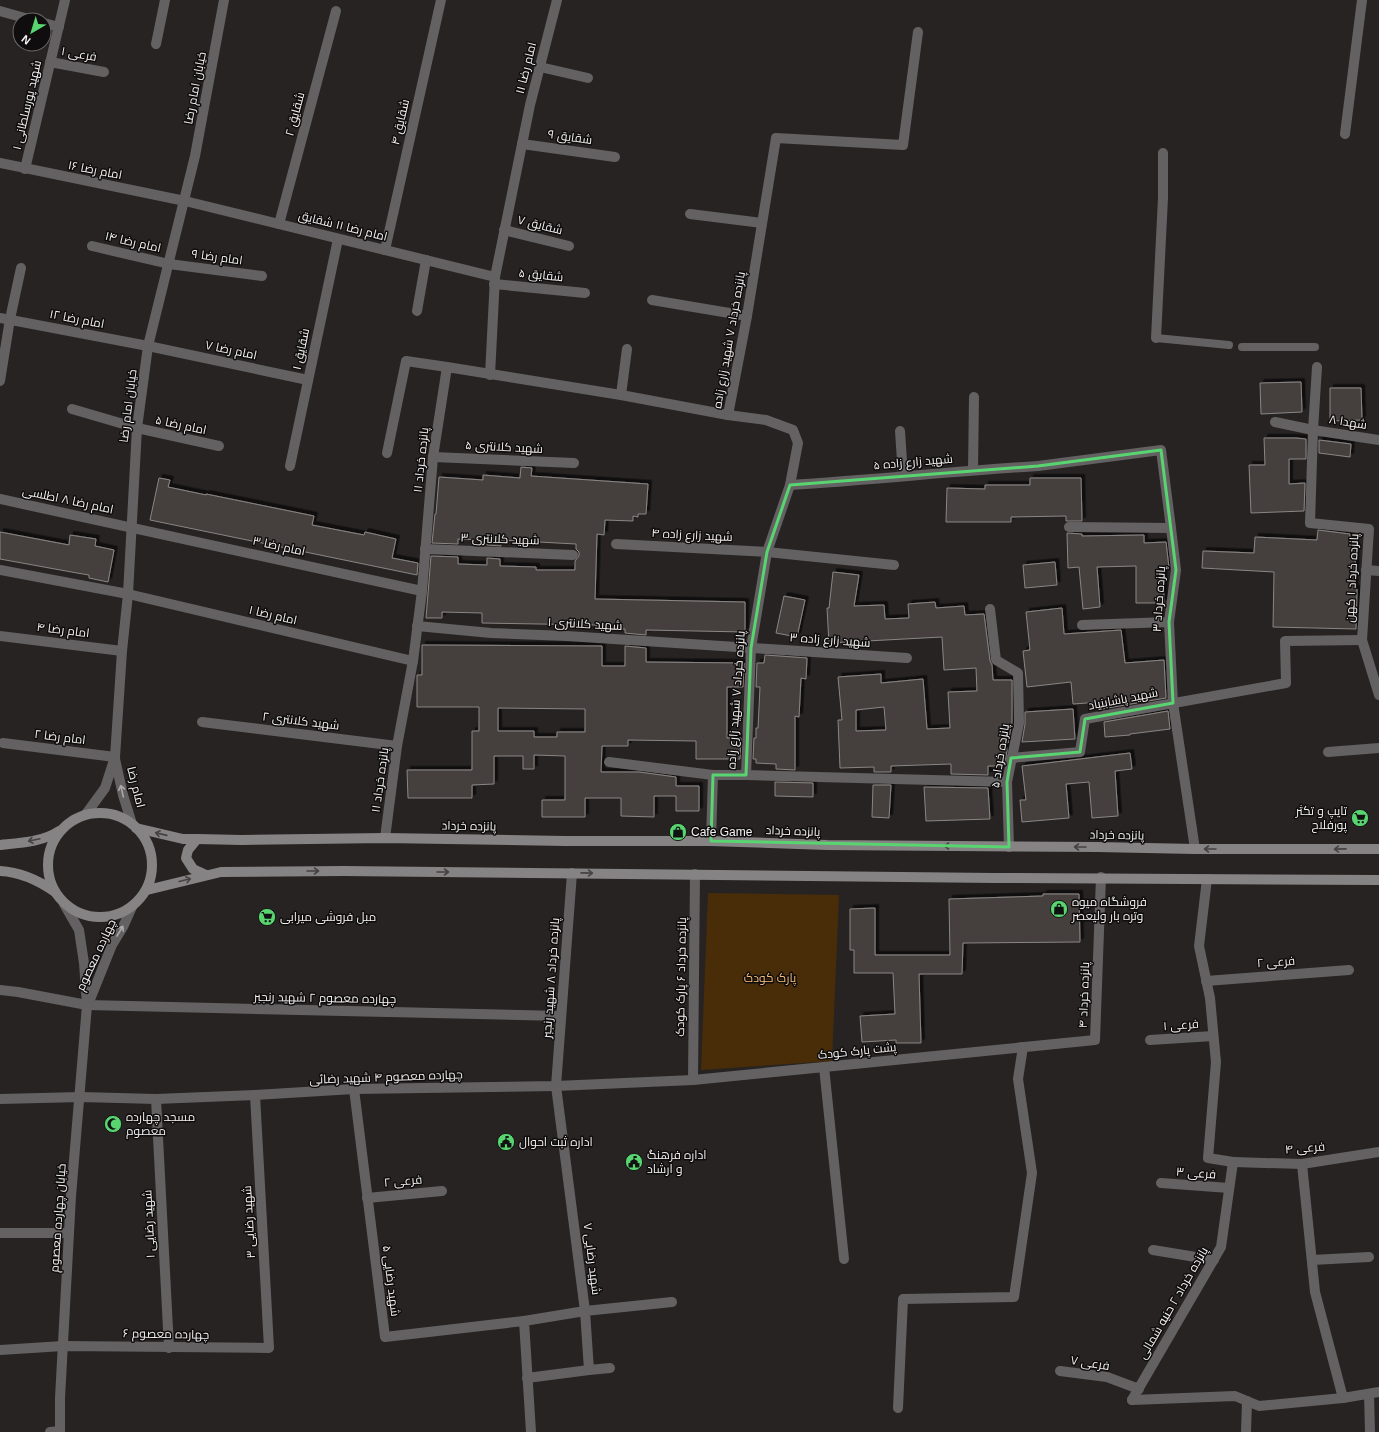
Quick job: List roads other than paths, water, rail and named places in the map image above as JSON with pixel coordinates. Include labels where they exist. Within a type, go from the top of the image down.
[{"type":"main road","points":[[0,845],[52,836],[65,826],[75,819],[86,814],[102,813],[118,816],[134,826],[144,837],[151,854],[152,872],[147,890],[140,900],[132,907],[119,914],[105,918],[90,917],[76,912],[64,904],[55,893],[48,876],[48,857],[54,840],[65,826]]},
{"type":"main road","name":"پانزده خرداد","points":[[134,826],[183,838],[242,840],[385,838],[565,841],[711,841],[827,846],[1379,849]]},
{"type":"main road","points":[[197,839],[188,850],[186,858],[193,869],[206,875]]},
{"type":"main road","points":[[0,871],[12,871],[27,876],[55,893]]},
{"type":"main road","points":[[147,890],[221,872],[572,873],[995,878],[1379,880]]},
{"type":"street","name":"شهید پورسلطانی ۱","points":[[25,169],[65,0]]},
{"type":"street","points":[[156,44],[165,0]]},
{"type":"street","name":"خیابان امام رضا","points":[[86,814],[105,788],[115,757],[122,651],[128,594],[130,527],[137,428],[148,346],[195,156],[224,0]]},
{"type":"street","name":"شقایق ۴","points":[[385,250],[441,0]]},
{"type":"street","name":"امام رضا ۱۱","points":[[522,144],[557,0]]},
{"type":"street","points":[[1345,134],[1362,0]]},
{"type":"street","points":[[0,11],[12,14]]},
{"type":"street","name":"شقایق ۲","points":[[280,224],[336,11]]},
{"type":"street","points":[[52,25],[59,27]]},
{"type":"street","name":"پانزده خرداد ۷ شهید زارع زاده","points":[[711,841],[713,775],[746,775],[751,648],[767,552],[790,485],[798,443],[793,430],[766,420],[728,415],[747,316],[776,138],[903,145],[918,32]]},
{"type":"street","name":"فرعی ۱","points":[[50,62],[104,72]]},
{"type":"street","points":[[540,67],[588,78]]},
{"type":"street","points":[[490,375],[495,280],[522,144]]},
{"type":"street","name":"شقایق ۹","points":[[522,144],[615,157]]},
{"type":"street","points":[[1156,338],[1163,198],[1163,153]]},
{"type":"street","name":"امام رضا ۱۶","points":[[0,163],[185,201]]},
{"type":"street","name":"امام رضا ۱۱ شقایق","points":[[185,201],[426,260],[495,280]]},
{"type":"street","points":[[690,214],[762,223]]},
{"type":"street","name":"شقایق ۷","points":[[504,230],[569,246]]},
{"type":"street","name":"شقایق ۱","points":[[290,466],[338,239]]},
{"type":"street","name":"امام رضا ۱۴","points":[[92,246],[169,264]]},
{"type":"street","points":[[417,311],[426,260]]},
{"type":"street","name":"امام رضا ۹","points":[[169,264],[262,276]]},
{"type":"street","points":[[0,382],[5,318],[20,268]]},
{"type":"street","name":"شقایق ۵","points":[[495,280],[585,293]]},
{"type":"street","points":[[652,300],[747,316]]},
{"type":"street","name":"امام رضا ۱۲","points":[[5,318],[148,346]]},
{"type":"street","name":"امام رضا ۷","points":[[148,346],[308,380]]},
{"type":"street","points":[[621,394],[627,349]]},
{"type":"street","points":[[387,453],[406,361],[621,394],[728,415]]},
{"type":"street","name":"پانزده خرداد ۱۱","points":[[385,838],[397,746],[413,661],[422,590],[433,457],[447,367]]},
{"type":"street","name":"پانزده خرداد ۱ کهن","points":[[1317,367],[1310,523],[1369,529],[1362,640],[1379,695]]},
{"type":"street","points":[[973,470],[974,396]]},
{"type":"street","name":"امام رضا ۵","points":[[72,409],[137,428],[219,446]]},
{"type":"street","name":"شهدا ۸","points":[[1275,422],[1313,430],[1379,440]]},
{"type":"street","points":[[900,431],[903,476]]},
{"type":"street","name":"پانزده خرداد ۳","points":[[1038,466],[1162,450],[1176,570],[1169,622],[1173,703],[1195,849]]},
{"type":"street","name":"شهید کلانتری ۵","points":[[433,457],[574,463]]},
{"type":"street","name":"شهید زارع زاده ۵","points":[[790,485],[1038,466]]},
{"type":"street","name":"امام رضا ۸ اطلسی","points":[[0,499],[130,527]]},
{"type":"street","name":"امام رضا ۳","points":[[130,527],[422,590]]},
{"type":"street","points":[[1069,527],[1171,528]]},
{"type":"street","name":"شهید زارع زاده ۴","points":[[616,544],[767,552],[894,565]]},
{"type":"street","name":"شهید کلانتری ۳","points":[[425,549],[573,555]]},
{"type":"street","name":"امام رضا ۱","points":[[0,570],[128,594],[413,661]]},
{"type":"street","points":[[1366,570],[1379,571]]},
{"type":"street","name":"پانزده خرداد ۵","points":[[990,609],[996,660],[1018,673],[1019,723],[1007,782],[1008,847]]},
{"type":"street","points":[[1082,625],[1169,622]]},
{"type":"street","name":"شهید کلانتری ۱","points":[[417,626],[491,633],[567,636],[751,648]]},
{"type":"street","name":"امام رضا ۴","points":[[0,636],[122,651]]},
{"type":"street","points":[[1173,703],[1286,683],[1285,641],[1362,640]]},
{"type":"street","name":"شهید زارع زاده ۳","points":[[751,648],[907,658]]},
{"type":"street","name":"شهید پاشابنیاد","points":[[1012,758],[1080,752],[1085,719],[1173,703]]},
{"type":"street","name":"شهید کلانتری ۲","points":[[202,722],[397,746]]},
{"type":"street","name":"امام رضا ۲","points":[[2,744],[115,757]]},
{"type":"street","points":[[1328,752],[1379,748]]},
{"type":"street","name":"امام رضا","points":[[115,757],[123,795],[134,826]]},
{"type":"street","points":[[609,762],[713,775]]},
{"type":"street","points":[[746,775],[1007,782]]},
{"type":"street","name":"پانزده خرداد ۸ شهید رنجبر","points":[[556,1086],[572,873]]},
{"type":"street","name":"پانزده خرداد ۶ پارک کودک","points":[[693,1080],[695,874]]},
{"type":"street","name":"پانزده خرداد ۴","points":[[1023,1047],[1095,1040],[1101,878]]},
{"type":"street","points":[[1207,879],[1199,946],[1210,998],[1216,1062],[1208,1158],[1232,1162]]},
{"type":"street","name":"چهارده معصوم","points":[[64,904],[78,930],[84,963],[87,1005]]},
{"type":"street","name":"چهارده معصوم","points":[[87,1005],[109,950],[123,927],[132,907]]},
{"type":"street","name":"فرعی ۲","points":[[1206,981],[1349,970]]},
{"type":"street","name":"چهارده معصوم ۲ شهید رنجبر","points":[[0,990],[87,1005],[562,1016]]},
{"type":"street","name":"خیابان چهارده معصوم","points":[[57,1432],[69,1233],[87,1005]]},
{"type":"street","name":"فرعی ۱","points":[[1150,1040],[1213,1036]]},
{"type":"street","points":[[898,1408],[903,1299],[1014,1298],[1032,1173],[1018,1079],[1023,1047]]},
{"type":"street","name":"پشت پارک کودک","points":[[693,1080],[1023,1047]]},
{"type":"street","points":[[824,1067],[844,1259]]},
{"type":"street","name":"چهارده معصوم ۴ شهید رضائی","points":[[0,1099],[80,1097],[156,1099],[354,1090],[556,1086],[693,1080]]},
{"type":"street","name":"شهید رضایی ۷","points":[[524,1320],[585,1311],[556,1086]]},
{"type":"street","name":"شهید رضایی ۵","points":[[354,1090],[385,1337],[524,1320]]},
{"type":"street","name":"شهید رضایی ۳","points":[[255,1095],[269,1348]]},
{"type":"street","name":"شهید رضایی ۱","points":[[156,1099],[169,1348]]},
{"type":"street","name":"فرعی ۴","points":[[1232,1162],[1302,1164],[1379,1152]]},
{"type":"street","name":"پانزده خرداد ۲ حنیه شمالی","points":[[1232,1162],[1221,1247],[1132,1400],[1235,1396],[1247,1401]]},
{"type":"street","points":[[1302,1164],[1315,1292],[1343,1398]]},
{"type":"street","name":"فرعی ۳","points":[[1161,1183],[1229,1188]]},
{"type":"street","name":"فرعی ۲","points":[[368,1198],[442,1191]]},
{"type":"street","points":[[0,1233],[69,1233]]},
{"type":"street","points":[[1153,1250],[1214,1260]]},
{"type":"street","points":[[1312,1260],[1369,1257]]},
{"type":"street","points":[[588,1370],[585,1311],[672,1302]]},
{"type":"street","points":[[524,1320],[531,1432]]},
{"type":"street","name":"چهارده معصوم ۶","points":[[0,1350],[63,1346],[269,1348]]},
{"type":"street","points":[[527,1378],[610,1368]]},
{"type":"street","name":"فرعی ۷","points":[[1060,1371],[1107,1377],[1139,1389]]},
{"type":"street","points":[[1246,1432],[1247,1401],[1259,1406],[1343,1398],[1379,1392]]},
{"type":"street","points":[[1368,1394],[1370,1432]]},
{"type":"lane","points":[[1156,338],[1229,345]]},
{"type":"lane","points":[[1242,347],[1315,347]]},
{"type":"place","name":"تایپ و تکثر پورفلاح","points":[[1360,818]]},
{"type":"place","name":"Cafe Game","points":[[678,832]]},
{"type":"place","name":"فروشگاه میوه وتره بار ولیعصر","points":[[1059,909]]},
{"type":"place","name":"مبل فروشی میرابی","points":[[267,917]]},
{"type":"place","name":"مسجد چهارده معصوم","points":[[113,1124]]},
{"type":"place","name":"اداره ثبت احوال","points":[[506,1142]]},
{"type":"place","name":"اداره فرهنگ و ارشاد","points":[[634,1162]]},
{"type":"park label","name":"پارک کودک","points":[[770,978]]}]
